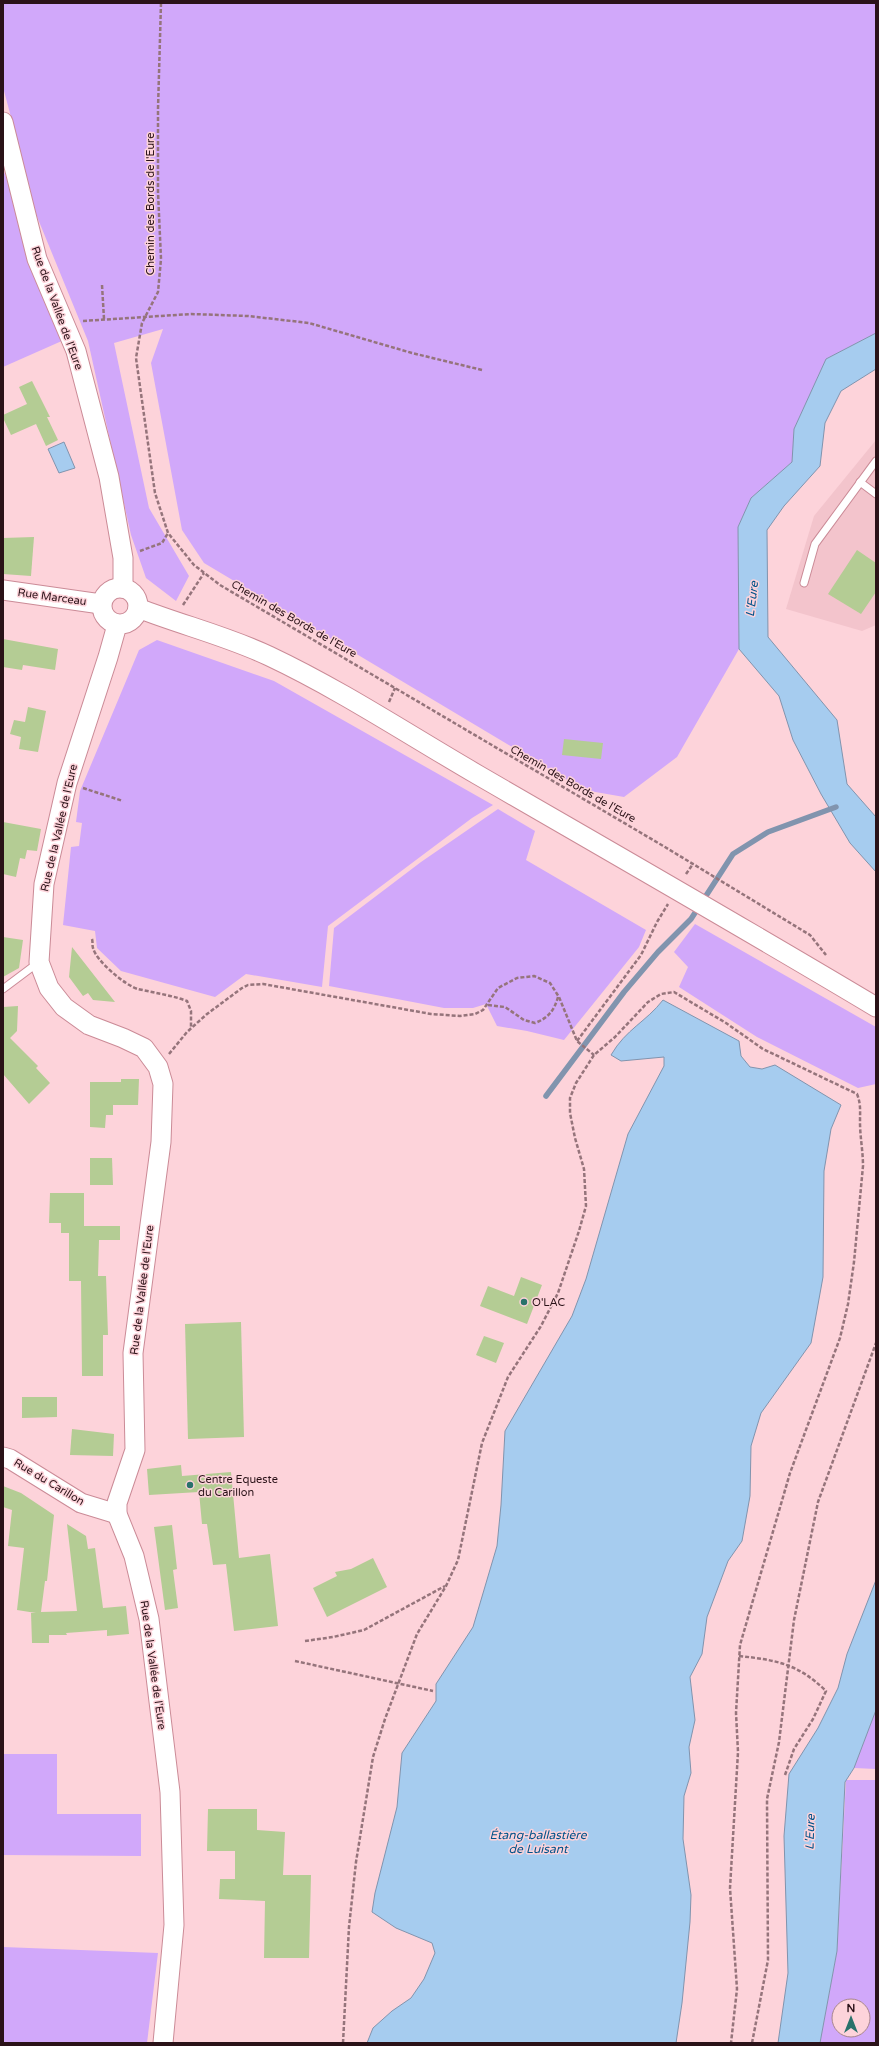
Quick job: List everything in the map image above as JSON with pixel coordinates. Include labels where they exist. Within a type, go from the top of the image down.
[{"type":"street","name":"Rue de la Vallée de l'Eure","points":[[3,122],[37,259],[76,352],[109,477],[123,558],[123,588]]},
{"type":"street","points":[[123,588],[132,593],[136,598],[138,608],[133,619],[128,623],[117,625],[106,619],[103,615],[101,604],[103,598],[111,590],[123,588]]},
{"type":"street","name":"Rue Marceau","points":[[3,590],[101,604]]},
{"type":"street","points":[[138,608],[268,655],[323,684],[876,1007]]},
{"type":"street","name":"Rue de la Vallée de l'Eure","points":[[117,625],[65,791],[44,884],[39,962],[49,988],[64,1008],[89,1025],[144,1048],[158,1066],[164,1084],[161,1142],[133,1352],[135,1450],[117,1503],[117,1514],[134,1556],[150,1619],[170,1792],[174,1925],[163,2043]]},
{"type":"street","name":"Rue du Carillon","points":[[3,1457],[10,1459],[81,1503],[117,1514]]},
{"type":"lane","points":[[804,583],[815,544],[876,461]]},
{"type":"lane","points":[[860,482],[876,494]]},
{"type":"lane","points":[[3,989],[39,962]]},
{"type":"path","name":"Chemin des Bords de l'Eure","points":[[161,3],[158,109],[158,192],[161,259],[158,292],[142,322],[136,358],[155,493],[168,533],[194,565],[220,585],[810,935],[827,956]]},
{"type":"path","points":[[102,284],[104,319]]},
{"type":"path","points":[[66,328],[83,321],[145,316],[191,314],[248,316],[309,323],[412,353],[482,370]]},
{"type":"path","points":[[123,558],[162,543],[168,533]]},
{"type":"path","points":[[77,786],[123,801]]},
{"type":"path","points":[[577,1041],[641,955],[662,915]]},
{"type":"path","points":[[92,939],[93,949],[101,961],[123,981],[137,989],[174,996],[187,1001],[191,1011],[191,1028]]},
{"type":"path","points":[[158,1066],[191,1028],[207,1014],[242,988],[255,984],[430,1014],[460,1016],[475,1014],[483,1010],[488,1005],[498,988],[517,978],[534,976],[550,983],[559,997],[577,1041],[594,1055]]},
{"type":"path","points":[[343,2043],[349,1927],[366,1794],[377,1744],[418,1634],[446,1586],[458,1560],[482,1443],[508,1377],[541,1326],[558,1294],[586,1206],[584,1169],[575,1138],[570,1113],[570,1098],[576,1083],[594,1055],[615,1037],[648,1002],[661,994],[674,992],[726,1023],[763,1049],[857,1094],[861,1104],[860,1123],[863,1144],[863,1166],[848,1304],[840,1338],[788,1480],[740,1645],[736,1713],[738,1752],[730,1888],[736,1989],[732,2043]]},
{"type":"path","points":[[488,1005],[505,1007],[524,1020],[535,1023],[546,1018],[555,1007],[559,997]]},
{"type":"path","points":[[752,2043],[768,1960],[767,1799],[779,1742],[794,1620],[818,1502],[876,1343]]},
{"type":"path","points":[[305,1641],[364,1630],[446,1586]]},
{"type":"path","points":[[739,1656],[788,1664],[815,1680],[826,1691],[813,1719],[794,1749],[785,1775]]},
{"type":"path","points":[[295,1661],[433,1691]]},
{"type":"shaded area","points":[[3,3],[876,3],[876,333],[826,359],[794,429],[792,462],[751,498],[738,527],[739,649],[677,757],[624,797],[584,790],[204,563],[182,530],[151,363],[163,329],[114,343],[149,508],[189,576],[176,601],[146,578],[131,535],[88,341],[31,202],[30,189],[3,87]]},
{"type":"shaded area","points":[[3,169],[64,340],[3,367]]},
{"type":"shaded area","points":[[876,440],[876,625],[862,631],[786,609],[814,516]]},
{"type":"shaded area","points":[[157,640],[274,681],[493,805],[472,818],[328,926],[322,987],[246,974],[215,997],[121,971],[97,948],[95,931],[63,925],[71,847],[79,846],[82,823],[76,822],[80,791],[139,650]]},
{"type":"shaded area","points":[[498,809],[535,831],[526,860],[646,930],[639,947],[564,1040],[527,1031],[497,1026],[486,1004],[473,1008],[444,1008],[329,986],[334,928],[421,862]]},
{"type":"shaded area","points":[[695,924],[876,1027],[876,1084],[858,1088],[757,1037],[679,987],[688,967],[674,952]]},
{"type":"shaded area","points":[[876,1710],[876,1769],[854,1768]]},
{"type":"shaded area","points":[[3,1754],[57,1754],[57,1814],[141,1814],[141,1856],[3,1855]]},
{"type":"shaded area","points":[[846,1780],[876,1780],[876,2043],[820,2043],[837,1951]]},
{"type":"shaded area","points":[[3,1947],[158,1953],[147,2043],[3,2043]]},
{"type":"water","name":"L'Eure","points":[[876,333],[876,369],[841,391],[825,423],[820,466],[784,506],[767,530],[768,637],[837,720],[847,784],[876,817],[876,872],[850,843],[821,794],[793,740],[779,696],[739,649],[738,527],[751,498],[792,462],[794,429],[826,359]]},
{"type":"water","points":[[64,442],[75,468],[59,473],[48,449]]},
{"type":"water","name":"Étang-ballastière de Luisant","points":[[663,1000],[739,1041],[741,1056],[750,1067],[762,1069],[775,1065],[841,1105],[831,1129],[824,1171],[823,1277],[811,1343],[761,1413],[751,1446],[750,1496],[742,1541],[728,1561],[707,1617],[702,1654],[690,1677],[695,1720],[689,1747],[691,1773],[684,1796],[683,1839],[691,1895],[690,1922],[682,2003],[676,2043],[367,2043],[373,2028],[392,2011],[411,1998],[424,1979],[435,1953],[432,1943],[396,1928],[372,1912],[375,1893],[397,1807],[402,1753],[436,1701],[436,1684],[473,1627],[497,1546],[505,1431],[572,1316],[586,1279],[628,1134],[664,1066],[664,1057],[621,1061],[611,1055],[623,1039]]},
{"type":"water","name":"L'Eure","points":[[876,1580],[876,1710],[854,1768],[845,1782],[837,1951],[820,2043],[778,2043],[788,1973],[784,1836],[789,1774],[818,1728],[838,1688],[847,1654]]},
{"type":"building","points":[[32,381],[50,417],[47,417],[58,440],[46,446],[36,424],[11,435],[3,418],[3,415],[27,404],[19,387]]},
{"type":"building","points":[[34,537],[31,576],[3,574],[3,538]]},
{"type":"building","points":[[857,550],[876,563],[876,592],[861,614],[828,594]]},
{"type":"building","points":[[3,639],[58,649],[55,670],[23,665],[22,670],[3,667]]},
{"type":"building","points":[[28,707],[46,711],[38,752],[19,749],[21,737],[10,734],[14,720],[25,722]]},
{"type":"building","points":[[564,739],[603,743],[601,759],[562,755]]},
{"type":"building","points":[[3,822],[41,829],[37,851],[27,850],[25,859],[20,858],[16,877],[3,874]]},
{"type":"building","points":[[3,937],[23,940],[19,968],[3,977]]},
{"type":"building","points":[[72,947],[115,1002],[93,1000],[88,993],[83,996],[69,977]]},
{"type":"building","points":[[18,1006],[17,1031],[10,1038],[38,1066],[36,1068],[50,1083],[29,1104],[3,1074],[3,1007]]},
{"type":"building","points":[[121,1079],[139,1079],[138,1105],[113,1105],[113,1115],[106,1115],[105,1128],[90,1127],[90,1082],[121,1082]]},
{"type":"building","points":[[90,1158],[112,1158],[113,1185],[90,1185]]},
{"type":"building","points":[[50,1193],[84,1193],[84,1226],[120,1226],[120,1240],[99,1240],[98,1276],[106,1276],[108,1335],[103,1335],[103,1376],[82,1376],[81,1281],[69,1281],[69,1233],[61,1233],[61,1223],[49,1223]]},
{"type":"building","name":"O'LAC","points":[[521,1277],[542,1285],[527,1324],[480,1306],[488,1286],[514,1296]]},
{"type":"building","points":[[241,1322],[244,1437],[188,1439],[185,1324]]},
{"type":"building","points":[[484,1336],[504,1343],[496,1363],[476,1355]]},
{"type":"building","points":[[22,1397],[57,1397],[57,1417],[22,1418]]},
{"type":"building","points":[[72,1429],[114,1434],[113,1456],[70,1455]]},
{"type":"building","points":[[181,1465],[182,1476],[231,1472],[239,1558],[270,1554],[278,1626],[234,1631],[226,1564],[213,1565],[207,1524],[202,1524],[199,1492],[149,1495],[147,1469]]},
{"type":"building","points":[[3,1486],[21,1493],[54,1515],[47,1581],[45,1581],[41,1612],[77,1611],[67,1524],[86,1536],[88,1549],[95,1548],[103,1608],[126,1606],[129,1634],[107,1636],[107,1630],[66,1633],[67,1635],[49,1635],[49,1643],[32,1643],[31,1613],[36,1613],[17,1610],[24,1548],[8,1546],[12,1510],[3,1507]]},
{"type":"building","points":[[172,1525],[177,1569],[173,1570],[178,1608],[165,1610],[154,1527]]},
{"type":"building","points":[[373,1558],[387,1587],[327,1617],[313,1588],[337,1576],[335,1572],[351,1569]]},
{"type":"building","points":[[208,1809],[257,1809],[257,1830],[285,1832],[283,1875],[311,1875],[309,1958],[264,1958],[265,1901],[219,1899],[220,1879],[235,1879],[235,1851],[207,1851]]},
{"type":"waterway","points":[[546,1096],[624,992],[658,952],[691,919],[733,854],[768,832],[836,807]]},
{"type":"place","name":"O'LAC","points":[[524,1302]]},
{"type":"place","name":"Centre Equeste du Carillon","points":[[190,1485]]}]
